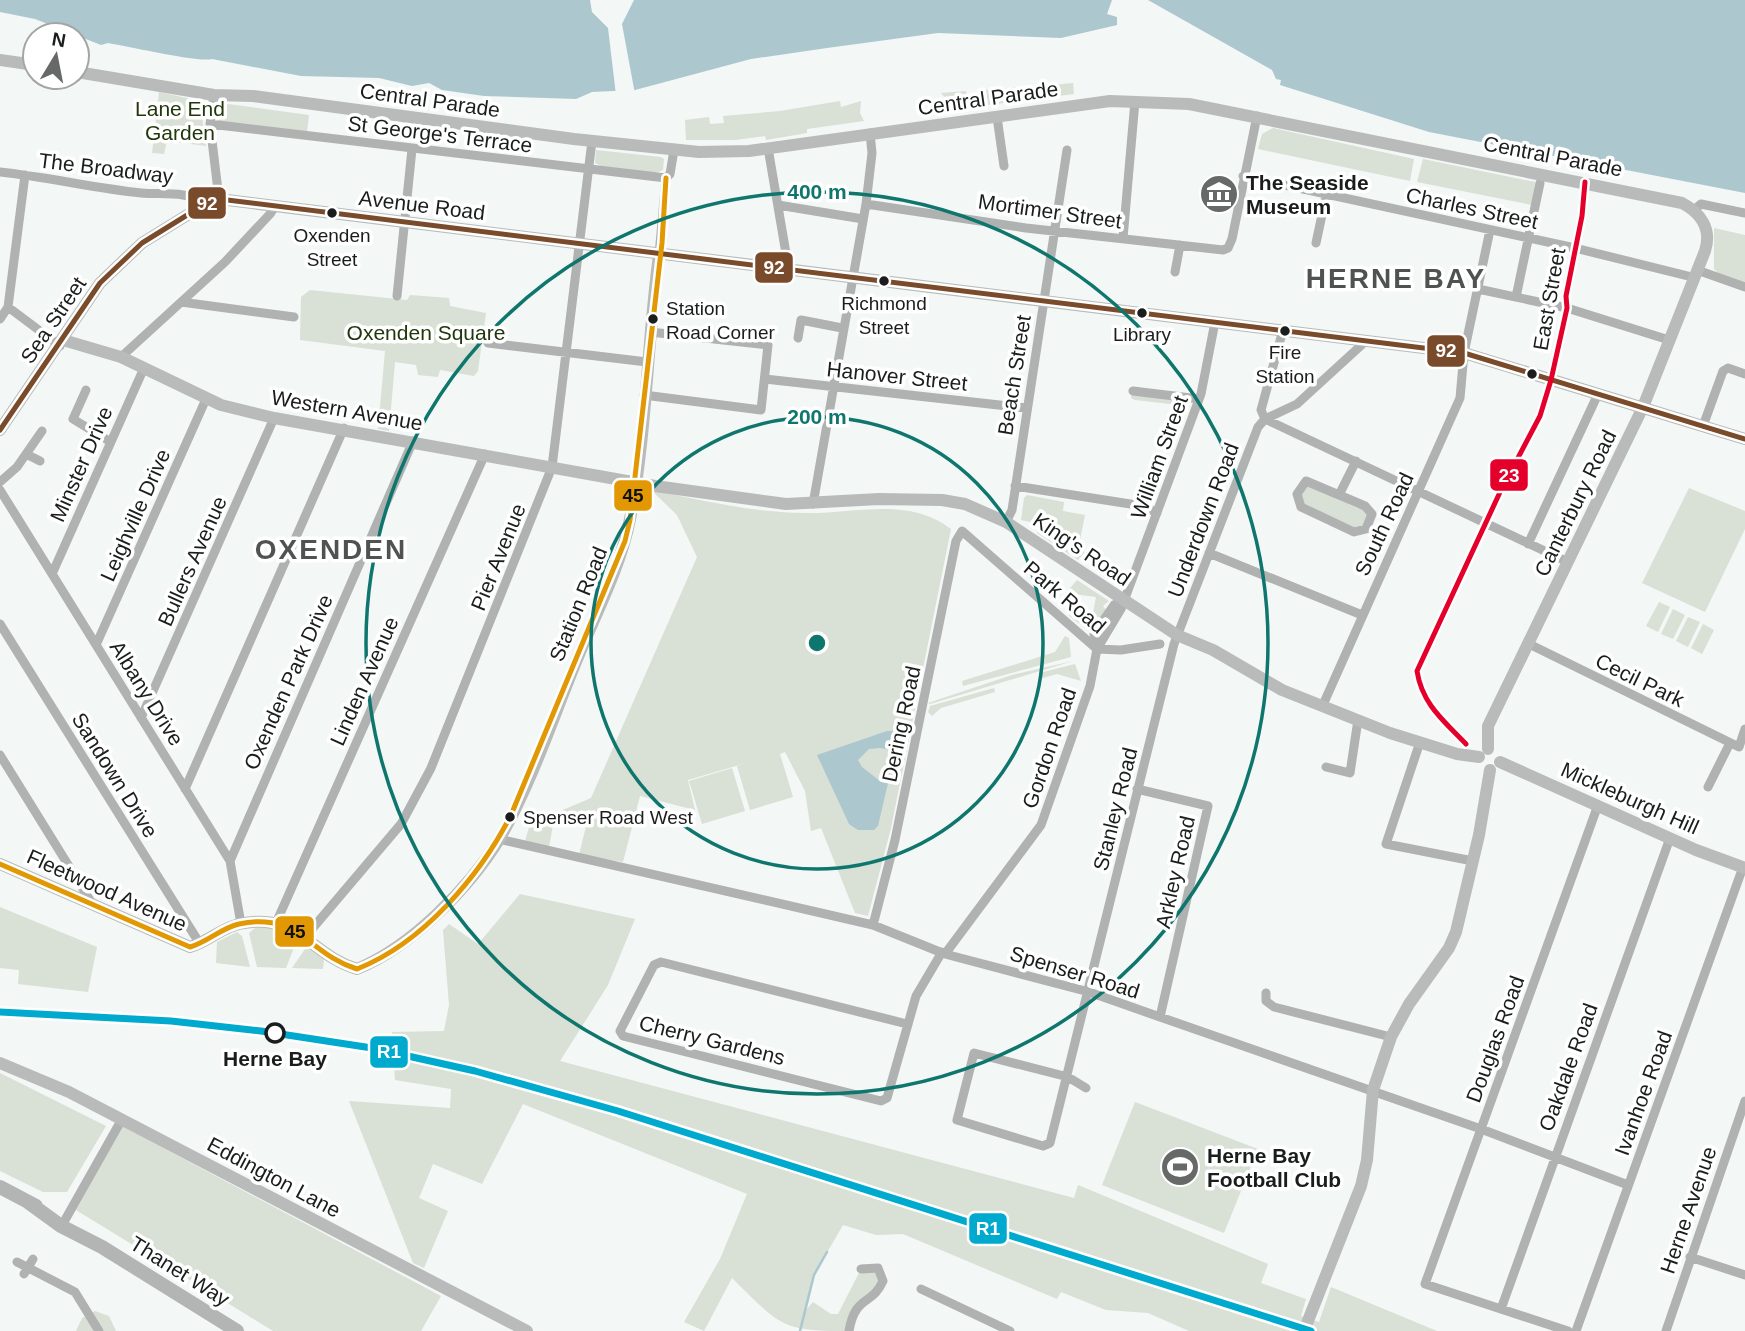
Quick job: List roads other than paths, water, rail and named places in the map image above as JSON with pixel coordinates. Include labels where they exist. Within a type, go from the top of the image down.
[{"type":"main road","name":"Thanet Way","points":[[0,1187],[65,1220],[102,1247],[237,1331]]},
{"type":"main road","name":"Thanet Way","points":[[28,1202],[61,1226],[102,1247]]},
{"type":"street","points":[[0,60],[21,63]]},
{"type":"street","name":"Central Parade","points":[[91,74],[214,94],[253,96],[592,141],[714,153],[1110,101],[1201,105],[1585,182],[1672,201],[1694,210]]},
{"type":"street","points":[[214,94],[210,124],[219,199]]},
{"type":"street","points":[[1123,238],[1135,101]]},
{"type":"street","points":[[1243,176],[1258,116]]},
{"type":"street","points":[[997,117],[1004,166]]},
{"type":"street","name":"St George's Terrace","points":[[210,124],[666,178]]},
{"type":"street","points":[[813,504],[866,204],[872,153],[870,133]]},
{"type":"street","name":"Pier Avenue","points":[[306,936],[401,824],[432,768],[552,467],[592,141]]},
{"type":"street","points":[[768,148],[789,271]]},
{"type":"street","points":[[397,296],[412,149]]},
{"type":"street","name":"Station Road","points":[[306,936],[335,960],[357,969],[394,949],[450,900],[499,839],[526,783],[625,541],[636,482],[666,178],[670,174],[674,150]]},
{"type":"street","name":"Beach Street","points":[[1006,522],[1015,486],[1067,150]]},
{"type":"street","name":"The Broadway","points":[[0,172],[144,193],[185,196],[197,198],[205,204]]},
{"type":"street","points":[[0,319],[8,307],[25,175]]},
{"type":"street","name":"Charles Street","points":[[1243,176],[1745,287]]},
{"type":"street","name":"Mortimer Street","points":[[866,204],[1220,251],[1228,248],[1243,176]]},
{"type":"street","name":"East Street","points":[[1466,744],[1432,709],[1422,694],[1418,671],[1488,524],[1501,490],[1540,416],[1567,308],[1566,296],[1585,182]]},
{"type":"street","points":[[1516,297],[1540,183]]},
{"type":"street","points":[[1316,243],[1326,196]]},
{"type":"street","name":"Sea Street","points":[[0,430],[62,343],[82,308],[120,263],[142,243],[205,204],[219,199]]},
{"type":"street","name":"Avenue Road","points":[[219,199],[1464,353],[1745,439]]},
{"type":"street","points":[[1695,274],[1708,236],[1704,222],[1694,210],[1701,204],[1745,213]]},
{"type":"street","points":[[778,205],[863,219]]},
{"type":"street","points":[[121,357],[225,262],[275,206]]},
{"type":"street","name":"South Road","points":[[1322,707],[1460,398],[1464,353],[1490,230]]},
{"type":"street","points":[[1175,272],[1180,245]]},
{"type":"street","name":"Canterbury Road","points":[[1483,753],[1488,726],[1643,407],[1695,274]]},
{"type":"street","points":[[1478,289],[1567,308],[1669,340]]},
{"type":"street","points":[[181,302],[294,317]]},
{"type":"street","points":[[8,307],[62,343]]},
{"type":"street","points":[[798,338],[802,320],[842,328]]},
{"type":"street","name":"William Street","points":[[1123,600],[1199,399],[1215,322]]},
{"type":"street","points":[[1283,330],[1261,410],[1265,419],[1568,562]]},
{"type":"street","points":[[644,395],[761,410],[765,379],[768,345],[650,332]]},
{"type":"street","points":[[1265,419],[1297,404],[1367,341]]},
{"type":"street","name":"Western Avenue","points":[[62,343],[121,357],[221,405],[274,418],[344,428],[636,482]]},
{"type":"street","points":[[488,343],[647,362]]},
{"type":"street","name":"Minster Drive","points":[[52,574],[144,368]]},
{"type":"street","points":[[1703,426],[1723,371],[1728,369],[1745,374]]},
{"type":"street","name":"Hanover Street","points":[[765,379],[1026,408]]},
{"type":"street","points":[[86,390],[73,419],[110,441]]},
{"type":"street","points":[[1133,391],[1199,399]]},
{"type":"street","points":[[1528,544],[1598,394]]},
{"type":"street","name":"Leighville Drive","points":[[96,645],[206,399]]},
{"type":"street","name":"Bullers Avenue","points":[[141,718],[274,418]]},
{"type":"street","name":"Underdown Road","points":[[1177,635],[1258,427],[1265,419]]},
{"type":"street","points":[[186,789],[344,428]]},
{"type":"street","points":[[0,482],[26,454],[41,430]]},
{"type":"street","name":"Oxenden Park Drive","points":[[230,861],[413,441]]},
{"type":"street","points":[[26,454],[40,461]]},
{"type":"street","name":"Linden Avenue","points":[[276,923],[485,454]]},
{"type":"street","points":[[1340,494],[1356,461]]},
{"type":"street","points":[[1306,481],[1340,494],[1370,510],[1372,514],[1366,529],[1354,532],[1301,507],[1297,501],[1297,494],[1306,481]]},
{"type":"street","name":"King's Road","points":[[636,482],[759,500],[813,504],[879,499],[942,500],[965,504],[1006,522],[1177,635],[1213,650],[1282,690],[1322,707],[1457,754],[1483,753]]},
{"type":"street","points":[[1015,486],[1143,506],[1157,513]]},
{"type":"street","name":"Albany Drive","points":[[0,490],[230,861],[241,924]]},
{"type":"street","name":"Park Road","points":[[962,531],[1097,649],[1121,650],[1160,644]]},
{"type":"street","name":"Dering Road","points":[[873,925],[895,840],[956,541],[962,531]]},
{"type":"street","points":[[1209,553],[1362,615]]},
{"type":"street","name":"Gordon Road","points":[[944,953],[1041,825],[1090,686],[1097,649],[1094,634],[1114,605],[1123,600]]},
{"type":"street","name":"Sandown Drive","points":[[0,624],[200,944]]},
{"type":"street","name":"Stanley Road","points":[[1068,1077],[1177,635]]},
{"type":"street","name":"Cecil Park","points":[[1527,643],[1735,745]]},
{"type":"street","points":[[1326,767],[1350,773],[1358,720]]},
{"type":"street","points":[[1708,788],[1745,729]]},
{"type":"street","points":[[1420,742],[1386,844],[1473,861]]},
{"type":"street","points":[[1304,1331],[1364,1172],[1373,1090],[1391,1037],[1409,1004],[1450,948],[1473,861],[1495,766],[1498,753],[1483,753],[1481,765],[1495,766]]},
{"type":"street","points":[[0,755],[94,906]]},
{"type":"street","name":"Mickleburgh Hill","points":[[1495,766],[1598,805],[1670,838],[1744,867]]},
{"type":"street","name":"Arkley Road","points":[[1137,789],[1208,806],[1160,1017]]},
{"type":"street","name":"Douglas Road","points":[[1501,1309],[1424,1284],[1598,805]]},
{"type":"street","name":"Oakdale Road","points":[[1501,1309],[1670,838]]},
{"type":"street","name":"Spenser Road","points":[[499,839],[873,925],[944,953],[1089,992],[1373,1090],[1628,1185]]},
{"type":"street","name":"Fleetwood Avenue","points":[[0,864],[190,947],[200,944]]},
{"type":"street","name":"Ivanhoe Road","points":[[1576,1331],[1744,867]]},
{"type":"street","points":[[200,944],[241,924],[276,923],[306,936]]},
{"type":"street","name":"Cherry Gardens","points":[[907,1024],[661,962],[654,965],[620,1031],[623,1036],[881,1101],[887,1098],[916,996],[944,953]]},
{"type":"street","points":[[1266,993],[1266,1001],[1274,1007],[1391,1037]]},
{"type":"street","points":[[1319,1020],[1321,1010]]},
{"type":"street","points":[[1068,1077],[1048,1145],[957,1120],[974,1053],[1068,1077],[1086,1088]]},
{"type":"street","name":"Eddington Lane","points":[[0,1063],[55,1085],[122,1119],[527,1331]]},
{"type":"street","name":"Herne Avenue","points":[[1665,1331],[1745,1101]]},
{"type":"street","points":[[65,1220],[122,1119]]},
{"type":"street","points":[[1690,1257],[1745,1275]]},
{"type":"street","points":[[17,1262],[75,1292],[99,1331]]},
{"type":"street","points":[[849,1331],[853,1311],[876,1293],[883,1281],[878,1268],[861,1269]]},
{"type":"street","points":[[920,1289],[931,1298],[1010,1331]]},
{"type":"street","points":[[1501,1309],[1568,1331]]},
{"type":"water","points":[[0,0],[1112,0],[1107,14],[1117,17],[1117,25],[1061,38],[938,33],[827,48],[751,59],[635,90],[592,92],[576,99],[484,96],[442,90],[429,83],[412,86],[379,78],[301,76],[212,59],[108,43],[101,45],[91,41],[91,21],[40,21],[0,12]]},
{"type":"water","points":[[1148,0],[1745,0],[1745,193],[1429,132],[1280,85],[1281,80],[1276,79],[1272,70]]},
{"type":"water","points":[[893,731],[898,740],[878,826],[874,830],[858,830],[849,824],[817,755]],"holes":[[[869,749],[890,750],[892,764],[880,781],[862,767],[858,760]]]},
{"type":"waterway","points":[[800,1331],[814,1275],[827,1252]]},
{"type":"place","name":"The Seaside Museum","points":[[1219,194]]},
{"type":"place","name":"Oxenden Street","points":[[332,213]]},
{"type":"place","name":"Richmond Street","points":[[884,281]]},
{"type":"place","name":"Library","points":[[1142,313]]},
{"type":"place","name":"Station Road Corner","points":[[653,319]]},
{"type":"place","name":"Fire Station","points":[[1285,331]]},
{"type":"place","name":"Spenser Road West","points":[[510,817]]},
{"type":"place","name":"Herne Bay","points":[[275,1033]]},
{"type":"place","name":"Herne Bay Football Club","points":[[1180,1167]]},
{"type":"district","name":"HERNE BAY","points":[[1396,278]]},
{"type":"district","name":"OXENDEN","points":[[331,549]]},
{"type":"park label","name":"Lane End Garden","points":[[180,120]]},
{"type":"park label","name":"Oxenden Square","points":[[426,332]]}]
